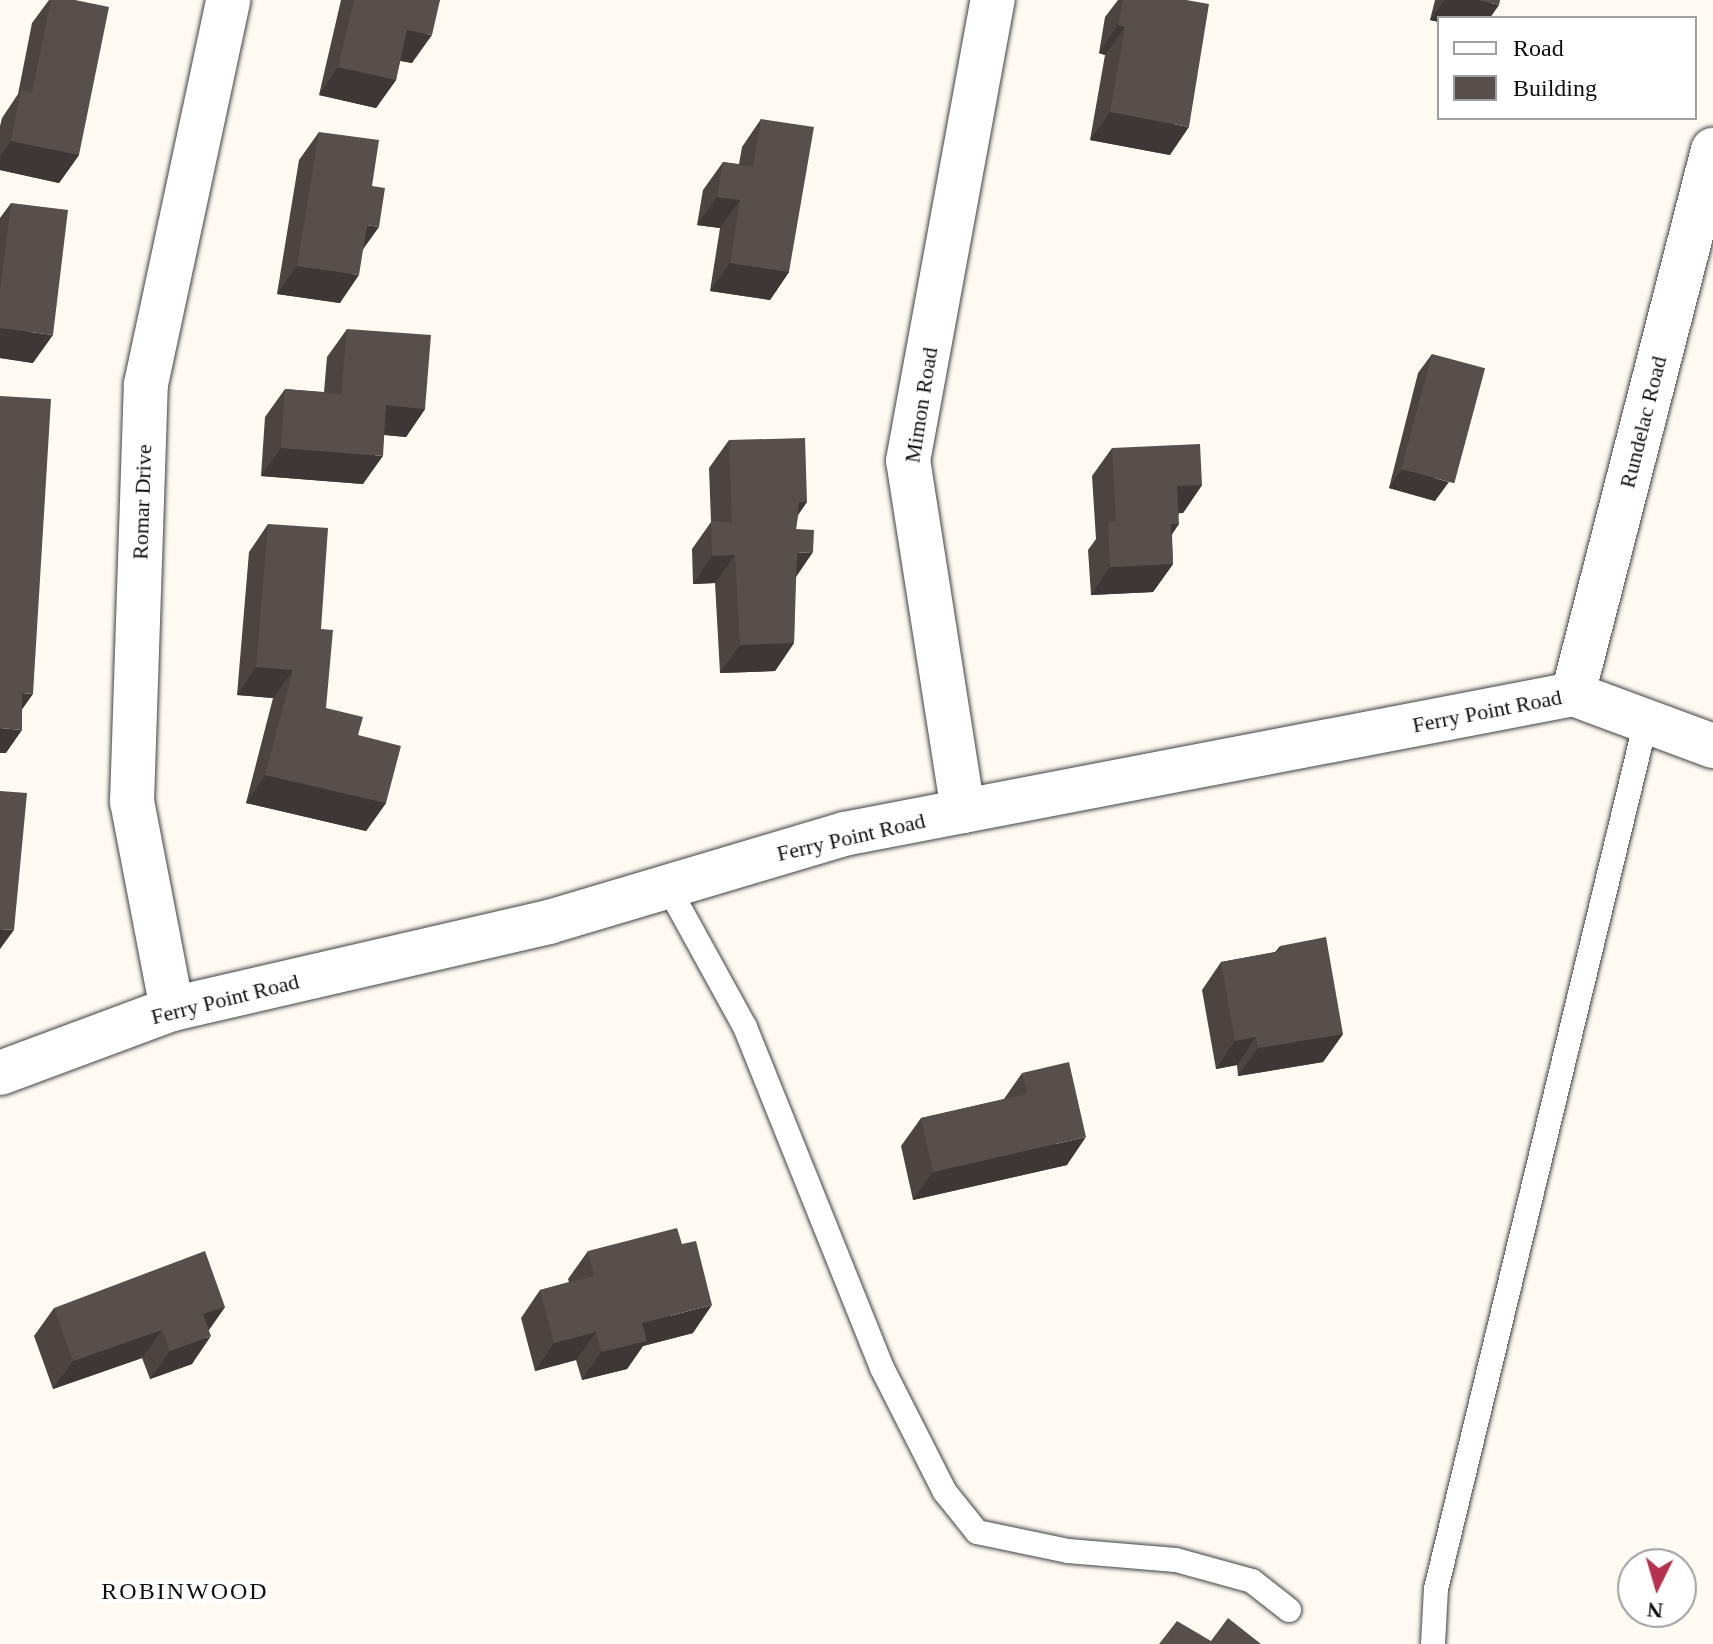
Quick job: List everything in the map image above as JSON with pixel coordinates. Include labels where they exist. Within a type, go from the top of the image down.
[{"type":"street","name":"Romar Drive","points":[[172,1009],[132,802],[146,384],[228,0]]},
{"type":"street","name":"Mimon Road","points":[[963,811],[908,461],[993,0]]},
{"type":"street","name":"Rundelac Road","points":[[1573,694],[1713,150]]},
{"type":"street","name":"Ferry Point Road","points":[[0,1073],[172,1009],[549,922],[844,834],[1573,694],[1713,746]]},
{"type":"lane","points":[[1433,1644],[1436,1589],[1646,721]]},
{"type":"lane","points":[[668,887],[745,1027],[882,1368],[945,1492],[977,1532],[1068,1551],[1176,1560],[1252,1581],[1289,1610]]},
{"type":"building","points":[[51,0],[75,0],[109,7],[79,155],[11,141],[21,90],[32,92]]},
{"type":"building","points":[[354,0],[440,0],[432,35],[407,30],[396,80],[338,67]]},
{"type":"building","points":[[1123,0],[1186,0],[1209,4],[1189,127],[1110,112],[1125,27],[1118,25]]},
{"type":"building","points":[[1479,0],[1500,0],[1499,5]]},
{"type":"building","points":[[761,119],[814,127],[789,272],[730,263],[740,200],[717,197],[723,162],[753,167]]},
{"type":"building","points":[[319,132],[379,140],[372,186],[385,188],[379,227],[367,225],[359,275],[297,266]]},
{"type":"building","points":[[11,203],[68,210],[53,335],[0,328],[0,291]]},
{"type":"building","points":[[347,329],[431,335],[425,409],[386,405],[383,456],[281,448],[285,389],[341,394]]},
{"type":"building","points":[[1432,354],[1485,368],[1454,483],[1401,469]]},
{"type":"building","points":[[0,396],[51,399],[33,694],[22,693],[22,730],[0,728]]},
{"type":"building","points":[[805,438],[807,502],[799,502],[796,529],[814,530],[813,552],[797,553],[794,643],[740,645],[735,555],[712,556],[711,521],[732,523],[729,440]]},
{"type":"building","points":[[1200,444],[1202,485],[1177,486],[1179,524],[1171,524],[1173,564],[1110,567],[1108,522],[1116,521],[1112,448]]},
{"type":"building","points":[[268,524],[328,528],[321,629],[333,630],[326,708],[363,717],[358,735],[401,746],[386,803],[265,775],[293,670],[256,667]]},
{"type":"building","points":[[0,791],[27,793],[14,930],[0,929]]},
{"type":"building","points":[[1326,937],[1343,1034],[1258,1048],[1256,1037],[1235,1041],[1221,962],[1281,951],[1280,946]]},
{"type":"building","points":[[1069,1062],[1086,1137],[933,1172],[921,1118],[1027,1094],[1022,1073]]},
{"type":"building","points":[[677,1228],[682,1244],[696,1241],[712,1305],[642,1323],[647,1341],[601,1352],[596,1332],[554,1343],[540,1290],[594,1276],[588,1251]]},
{"type":"building","points":[[205,1251],[225,1307],[203,1314],[211,1336],[170,1351],[162,1330],[73,1361],[54,1308]]},
{"type":"building","points":[[1228,1618],[1261,1644],[1159,1644],[1177,1621],[1211,1641]]},
{"type":"district","name":"ROBINWOOD","points":[[185,1592]]}]
